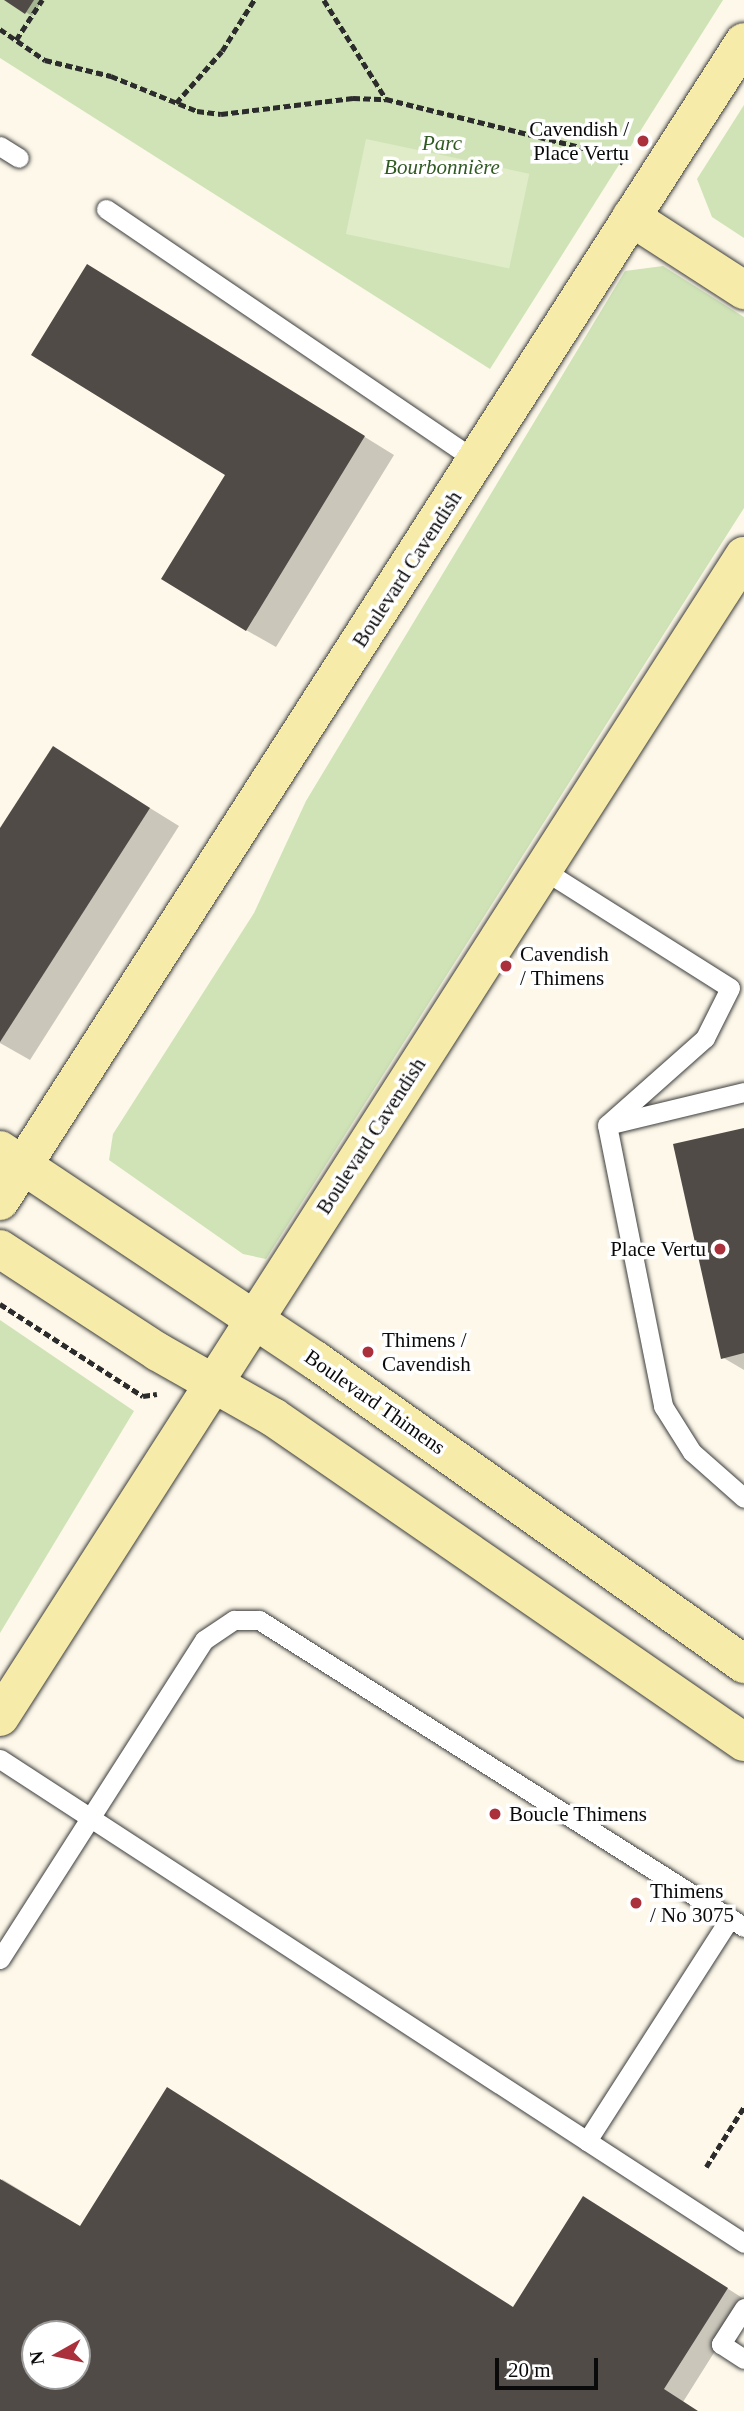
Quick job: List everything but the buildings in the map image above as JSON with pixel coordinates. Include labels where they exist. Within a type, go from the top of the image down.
[{"type":"main road","name":"Boulevard Cavendish","points":[[0,1201],[11,1158],[476,460],[744,42]]},
{"type":"main road","points":[[631,217],[744,290]]},
{"type":"main road","name":"Boulevard Cavendish","points":[[0,1717],[744,556]]},
{"type":"main road","name":"Boulevard Thimens","points":[[11,1158],[254,1319],[744,1664]]},
{"type":"main road","points":[[0,1249],[306,1440],[744,1742]]},
{"type":"lane","points":[[0,146],[19,158]]},
{"type":"lane","points":[[106,209],[476,460]]},
{"type":"lane","points":[[542,869],[730,988],[705,1038],[607,1125]]},
{"type":"lane","points":[[607,1125],[744,1091]]},
{"type":"lane","points":[[607,1125],[663,1406],[692,1452],[744,1498]]},
{"type":"lane","points":[[0,1959],[204,1640],[234,1620],[258,1620],[737,1923],[587,2141]]},
{"type":"lane","points":[[0,1759],[90,1821],[744,2243]]},
{"type":"lane","points":[[744,2308],[721,2344],[744,2359]]},
{"type":"path","points":[[16,40],[42,0]]},
{"type":"path","points":[[176,103],[222,51],[254,0]]},
{"type":"path","points":[[324,0],[386,99]]},
{"type":"path","points":[[0,29],[45,60],[111,76],[176,103],[221,114],[354,98],[386,99],[613,155],[627,166]]},
{"type":"path","points":[[0,1304],[143,1396],[156,1394]]},
{"type":"path","points":[[706,2167],[744,2107]]},
{"type":"green space","name":"Parc Bourbonnière","points":[[0,0],[723,0],[490,369],[0,58]]},
{"type":"green space","points":[[744,105],[744,238],[712,217],[697,179]]},
{"type":"green space","points":[[366,139],[529,174],[509,269],[346,234]]},
{"type":"green space","points":[[663,266],[744,317],[744,508],[266,1259],[243,1254],[109,1160],[113,1134],[254,913],[306,801],[625,271]]},
{"type":"green space","points":[[0,1320],[134,1411],[0,1633]]},
{"type":"place","name":"Cavendish / Place Vertu","points":[[643,141]]},
{"type":"place","name":"Cavendish / Thimens","points":[[506,966]]},
{"type":"place","name":"Place Vertu","points":[[720,1249]]},
{"type":"place","name":"Thimens / Cavendish","points":[[368,1352]]},
{"type":"place","name":"Boucle Thimens","points":[[495,1814]]},
{"type":"place","name":"Thimens / No 3075","points":[[636,1903]]}]
